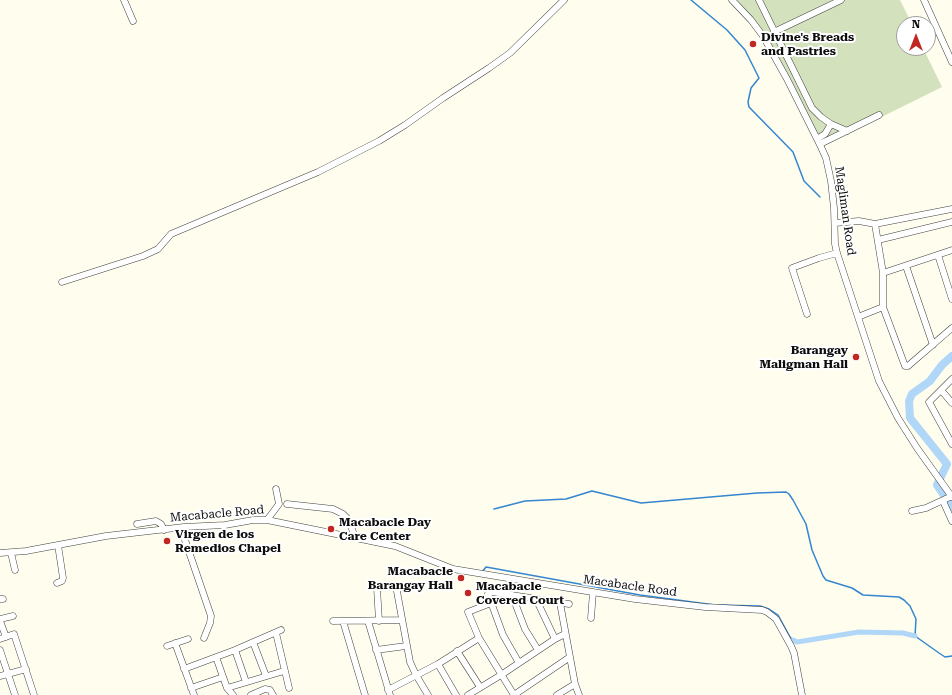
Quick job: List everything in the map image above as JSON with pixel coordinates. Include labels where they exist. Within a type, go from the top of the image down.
[{"type":"street","points":[[124,0],[133,21]]},
{"type":"street","points":[[62,282],[143,256],[158,248],[171,234],[318,172],[378,141],[405,125],[510,53],[564,0]]},
{"type":"street","name":"Magliman Road","points":[[732,0],[751,20],[763,36],[819,141],[826,158],[831,181],[835,223],[835,244],[879,382],[889,402],[917,448],[940,480],[948,498],[952,521]]},
{"type":"street","points":[[759,0],[809,104],[816,112],[831,124],[847,131]]},
{"type":"street","points":[[824,0],[827,7]]},
{"type":"street","points":[[774,32],[841,0]]},
{"type":"street","points":[[924,0],[952,62]]},
{"type":"street","points":[[819,141],[847,131],[879,115]]},
{"type":"street","points":[[819,141],[831,124]]},
{"type":"street","points":[[835,223],[859,221],[875,224],[952,209]]},
{"type":"street","points":[[878,240],[952,222]]},
{"type":"street","points":[[875,224],[883,273],[883,307],[905,366],[908,366],[952,328]]},
{"type":"street","points":[[883,273],[952,250]]},
{"type":"street","points":[[807,314],[792,268],[838,253]]},
{"type":"street","points":[[938,255],[952,299]]},
{"type":"street","points":[[906,266],[933,344]]},
{"type":"street","points":[[858,317],[883,307]]},
{"type":"street","points":[[952,379],[929,402],[952,444]]},
{"type":"street","points":[[941,390],[952,404]]},
{"type":"street","points":[[267,520],[279,504],[276,489]]},
{"type":"street","points":[[912,511],[926,508],[948,498]]},
{"type":"street","points":[[287,504],[334,509],[343,514],[349,520],[355,538]]},
{"type":"street","name":"Macabacle Road","points":[[0,553],[11,553],[106,536],[184,527],[225,525],[253,520],[267,520],[395,546],[453,569],[635,599],[705,607],[757,609],[767,612],[776,619],[794,653],[802,695]]},
{"type":"street","points":[[137,524],[156,521],[161,524],[164,530]]},
{"type":"street","points":[[184,527],[185,540],[211,616],[204,638]]},
{"type":"street","points":[[57,583],[62,581],[63,578],[58,545]]},
{"type":"street","points":[[11,553],[15,570]]},
{"type":"street","points":[[379,621],[378,588],[392,585],[396,586],[398,590],[406,646],[410,662],[428,695]]},
{"type":"street","points":[[519,663],[503,635],[488,594],[490,592],[569,604]]},
{"type":"street","points":[[591,618],[593,592]]},
{"type":"street","points":[[512,595],[525,629],[538,650]]},
{"type":"street","points":[[536,599],[555,639]]},
{"type":"street","points":[[491,603],[468,612],[479,638],[514,695],[570,657]]},
{"type":"street","points":[[560,603],[575,684],[579,695]]},
{"type":"street","points":[[13,616],[0,620],[3,638],[14,634],[34,695]]},
{"type":"street","points":[[333,621],[402,620]]},
{"type":"street","points":[[343,621],[364,695]]},
{"type":"street","points":[[368,621],[389,692],[416,675],[438,664],[479,638]]},
{"type":"street","points":[[184,668],[236,650],[278,631],[284,671],[289,688]]},
{"type":"street","points":[[468,695],[565,634]]},
{"type":"street","points":[[167,646],[188,639]]},
{"type":"street","points":[[253,642],[266,676]]},
{"type":"street","points":[[175,643],[194,695]]},
{"type":"street","points":[[376,650],[406,646]]},
{"type":"street","points":[[0,650],[15,695]]},
{"type":"street","points":[[236,650],[246,682]]},
{"type":"street","points":[[458,651],[480,687]]},
{"type":"street","points":[[216,657],[227,688],[233,695]]},
{"type":"street","points":[[438,664],[456,695]]},
{"type":"street","points":[[0,676],[26,668]]},
{"type":"street","points":[[227,688],[284,671]]},
{"type":"street","points":[[191,688],[223,677]]},
{"type":"street","points":[[557,695],[575,684]]},
{"type":"street","points":[[250,695],[265,689],[270,690],[274,695]]},
{"type":"green space","points":[[732,0],[900,0],[908,16],[896,16],[896,56],[927,56],[942,87],[821,147],[763,37]]},
{"type":"waterway","points":[[691,0],[727,30],[745,50],[759,78],[751,88],[748,102],[749,107],[793,152],[804,181],[820,197]]},
{"type":"waterway","points":[[952,356],[942,365],[930,381],[912,394],[909,401],[910,418],[947,464],[937,485],[952,507]]},
{"type":"waterway","points":[[494,509],[525,501],[566,499],[592,491],[641,503],[786,492],[793,500],[806,524],[812,550],[826,580],[852,588],[863,595],[899,597],[904,600],[910,606],[916,619],[915,636],[945,657],[952,656]]},
{"type":"waterway","points":[[482,572],[486,567],[640,595],[715,605]]},
{"type":"waterway","points":[[718,605],[760,606],[769,609],[778,615],[793,640]]},
{"type":"waterway","points":[[859,632],[876,633]]},
{"type":"waterway","points":[[793,640],[797,642],[859,632],[903,633],[915,636]]},
{"type":"place","name":"Divine's Breads and Pastries","points":[[753,44]]},
{"type":"place","name":"Barangay Maligman Hall","points":[[856,357]]},
{"type":"place","name":"Macabacle Day Care Center","points":[[331,529]]},
{"type":"place","name":"Virgen de los Remedios Chapel","points":[[167,541]]},
{"type":"place","name":"Macabacle Barangay Hall","points":[[461,578]]},
{"type":"place","name":"Macabacle Covered Court","points":[[468,593]]}]
